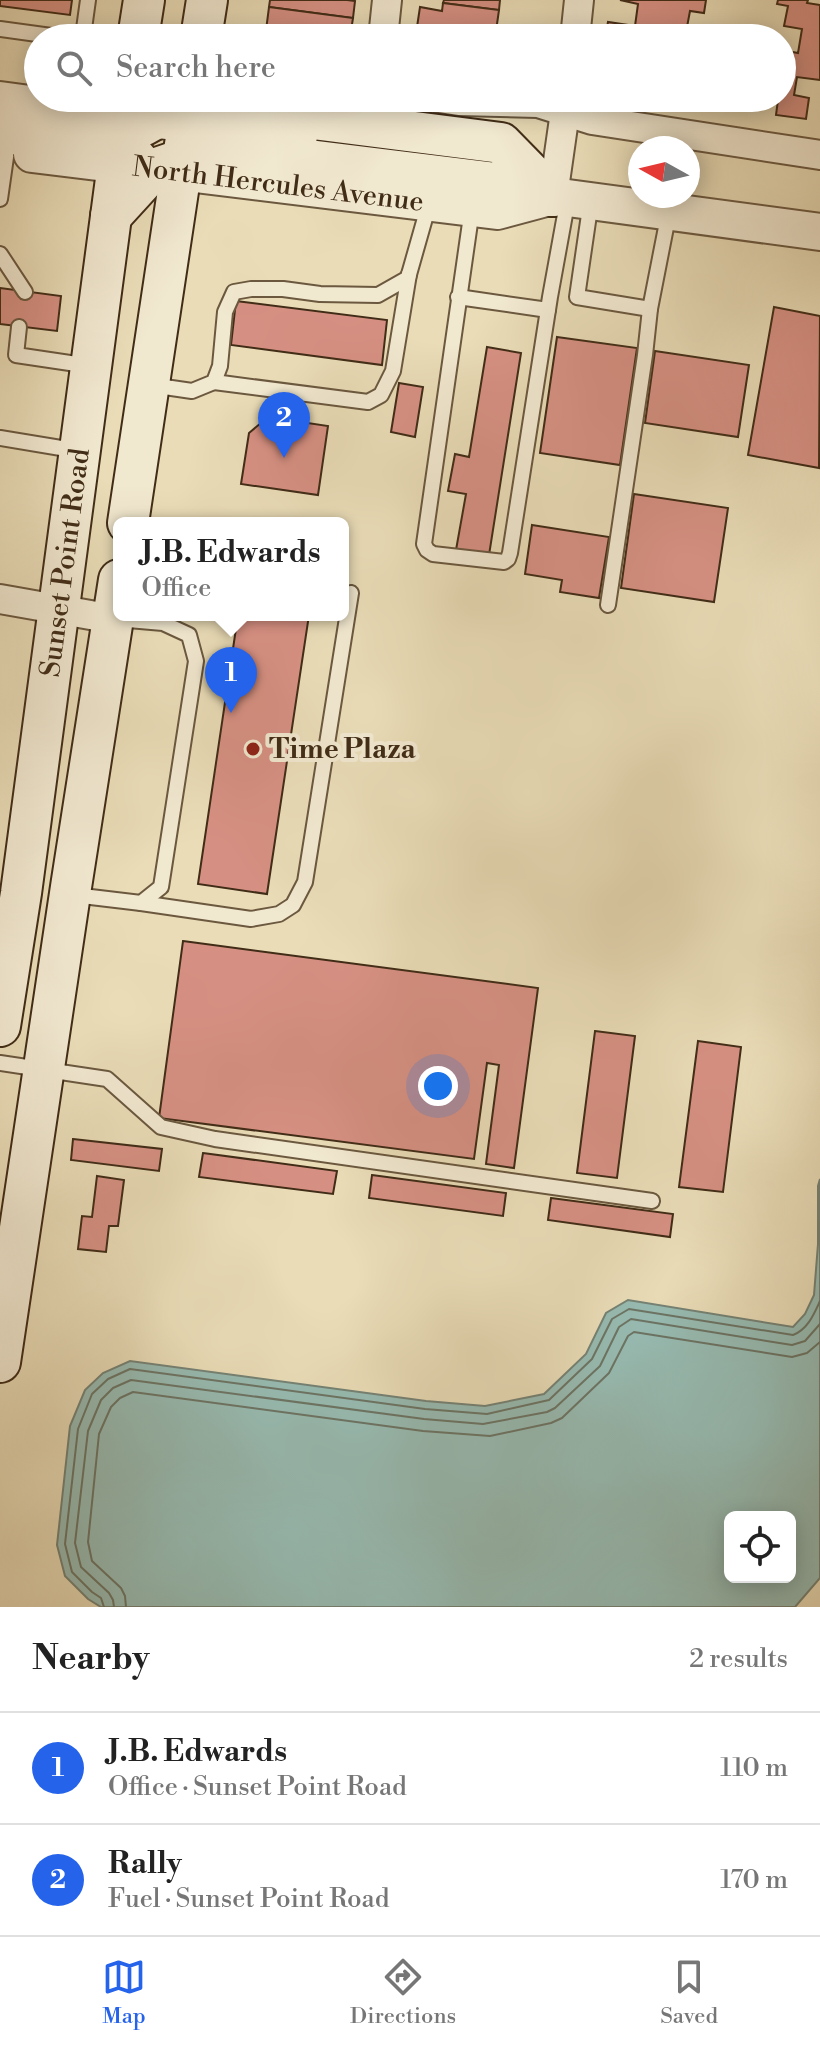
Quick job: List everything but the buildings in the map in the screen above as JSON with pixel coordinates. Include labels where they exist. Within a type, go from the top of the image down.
[{"type":"main road","points":[[140,24],[144,0]]},
{"type":"main road","points":[[167,24],[171,0]]},
{"type":"main road","points":[[203,24],[207,0]]},
{"type":"main road","points":[[80,112],[219,152],[252,153],[496,183],[571,198]]},
{"type":"main road","points":[[258,112],[501,143],[571,198]]},
{"type":"main road","points":[[134,483],[126,391],[152,222],[151,192],[157,136]]},
{"type":"main road","points":[[2,144],[157,136],[227,179]]},
{"type":"main road","name":"Sunset Point Road","points":[[0,1026],[21,893],[111,216],[157,136]]},
{"type":"main road","name":"Sunset Point Road","points":[[129,517],[150,385],[157,136]]},
{"type":"main road","name":"Sunset Point Road","points":[[0,1362],[9,1236],[43,1069],[113,619]]},
{"type":"street","points":[[384,24],[387,0]]},
{"type":"street","points":[[576,24],[579,0]]},
{"type":"street","points":[[0,100],[24,103]]},
{"type":"street","points":[[566,112],[571,198]]},
{"type":"street","points":[[578,112],[592,120],[820,155]]},
{"type":"street","name":"North Hercules Avenue","points":[[227,179],[497,211],[571,198],[820,232]]},
{"type":"street","points":[[0,599],[113,619]]},
{"type":"lane","points":[[85,24],[88,0]]},
{"type":"lane","points":[[0,29],[24,32]]},
{"type":"lane","points":[[0,199],[2,144]]},
{"type":"lane","points":[[571,198],[577,297],[650,309]]},
{"type":"lane","points":[[472,208],[424,544],[433,554],[504,562],[508,559],[548,310],[571,198]]},
{"type":"lane","points":[[150,385],[192,391],[214,382],[368,402],[381,395],[393,371],[409,274],[429,204]]},
{"type":"lane","points":[[608,605],[650,309],[669,211]]},
{"type":"lane","points":[[0,254],[25,292]]},
{"type":"lane","points":[[214,382],[220,366],[225,312],[234,292],[283,289],[320,294],[378,295],[408,278],[409,274]]},
{"type":"lane","points":[[458,297],[548,310]]},
{"type":"lane","points":[[19,327],[16,355],[91,366]]},
{"type":"lane","points":[[0,438],[80,451]]},
{"type":"lane","points":[[349,606],[351,593]]},
{"type":"lane","points":[[138,621],[163,623],[189,635],[196,661],[161,887],[141,903]]},
{"type":"lane","points":[[70,894],[251,919],[279,914],[293,905],[305,882],[347,621]]},
{"type":"lane","points":[[0,1063],[107,1079],[161,1127],[215,1139],[652,1201]]},
{"type":"water","points":[[820,1179],[820,1578],[795,1607],[101,1607],[88,1599],[65,1576],[57,1545],[70,1426],[85,1390],[103,1373],[130,1361],[426,1401],[485,1406],[544,1394],[586,1354],[606,1313],[628,1300],[793,1327],[805,1314],[814,1295]]},
{"type":"place","name":"Rally","points":[[284,458]]},
{"type":"place","name":"J.B. Edwards","points":[[231,713]]},
{"type":"place","name":"Time Plaza","points":[[253,749]]}]
